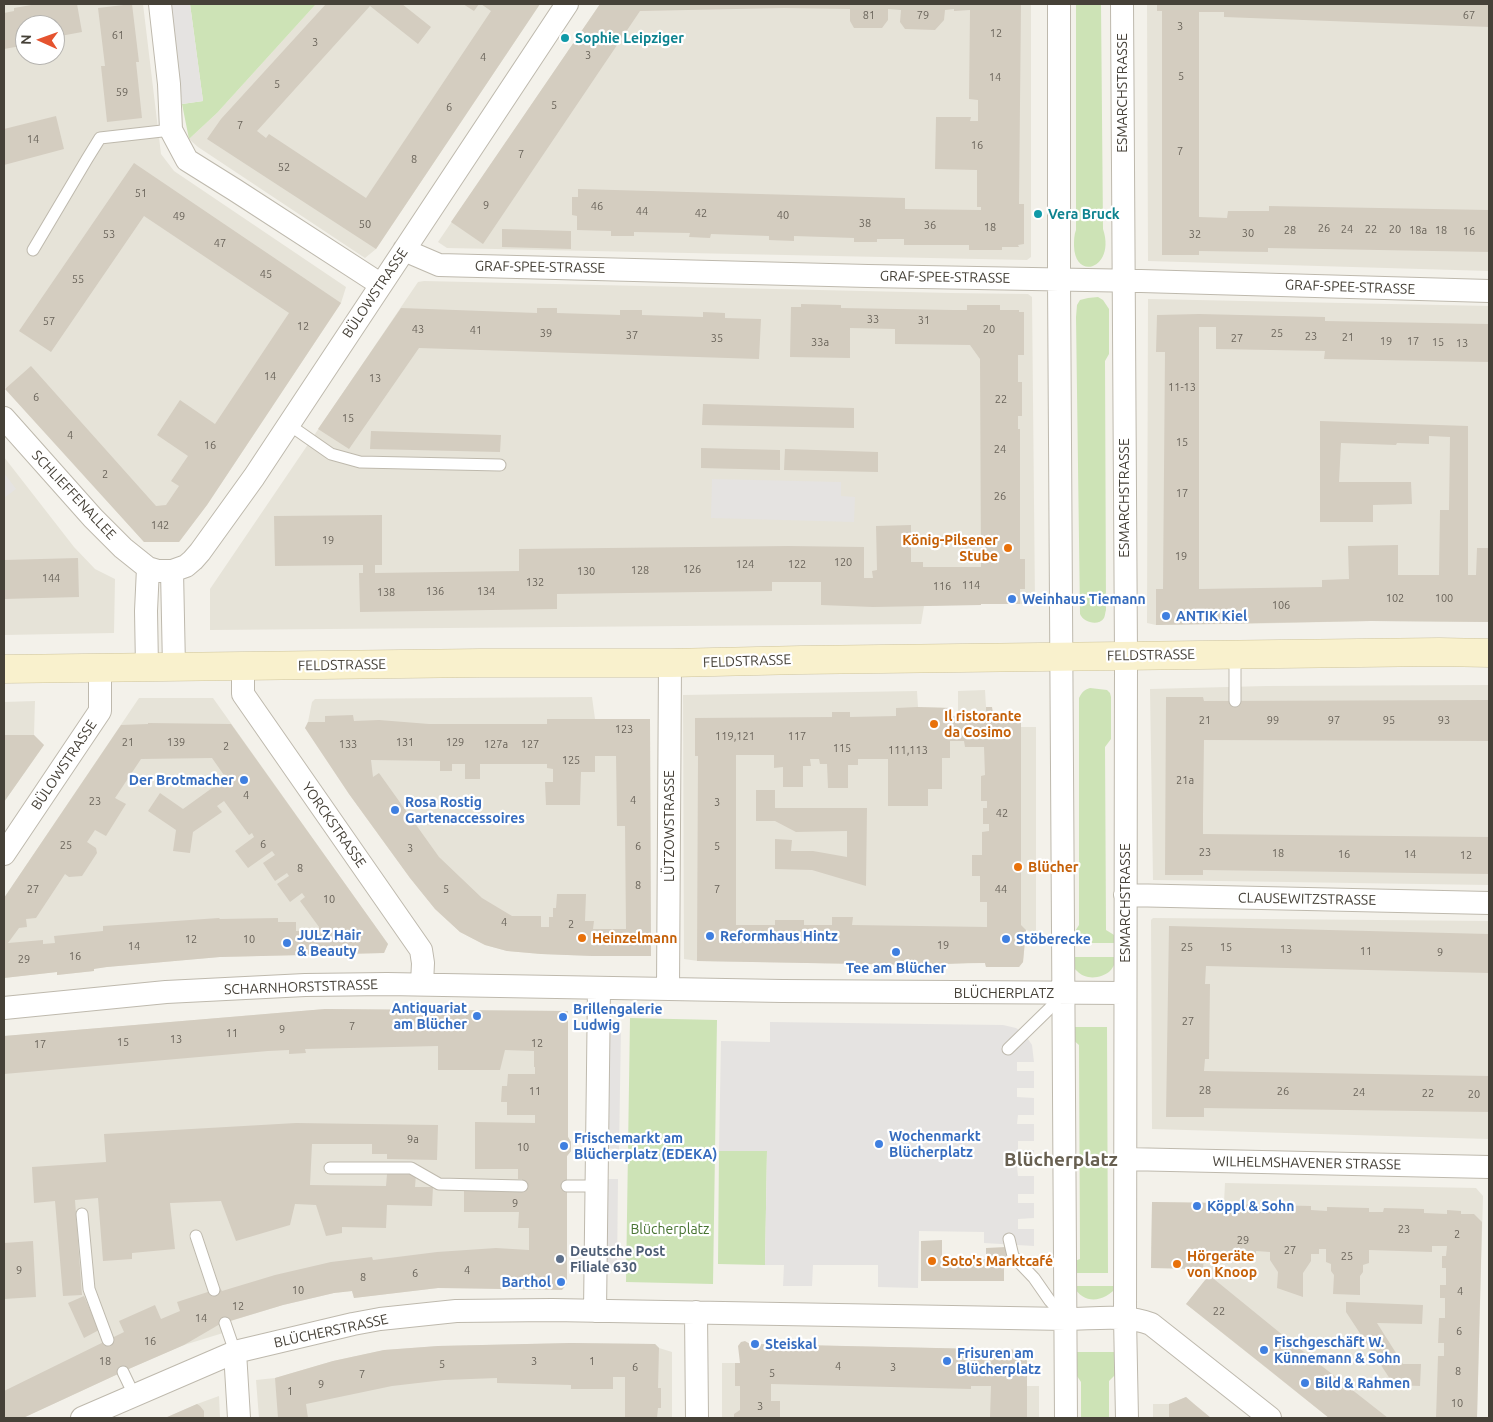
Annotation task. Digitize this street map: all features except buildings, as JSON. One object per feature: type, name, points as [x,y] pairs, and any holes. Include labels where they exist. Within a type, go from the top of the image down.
[{"type":"street","points":[[160,4],[169,84],[171,130],[187,160],[380,284]]},
{"type":"street","name":"BÜLOWSTRASSE","points":[[172,571],[186,566],[200,552],[254,477],[567,4]]},
{"type":"street","points":[[1059,4],[1066,1418]]},
{"type":"street","name":"ESMARCHSTRASSE","points":[[1122,4],[1126,656],[1125,1318],[1127,1418]]},
{"type":"street","name":"GRAF-SPEE-STRASSE","points":[[404,250],[439,265],[1123,280],[1489,291]]},
{"type":"street","name":"SCHLIEFFENALLEE","points":[[4,418],[93,518],[123,548],[148,568]]},
{"type":"street","points":[[148,568],[158,571],[172,571],[160,667],[146,611],[148,568]]},
{"type":"street","name":"FELDSTRASSE","points":[[4,669],[480,663],[670,663],[1235,654],[1489,653]]},
{"type":"street","name":"LÜTZOWSTRASSE","points":[[668,989],[670,663]]},
{"type":"street","name":"YORCKSTRASSE","points":[[243,666],[243,694],[421,950],[423,963],[422,984]]},
{"type":"street","name":"BÜLOWSTRASSE","points":[[4,854],[100,711],[100,668]]},
{"type":"street","name":"CLAUSEWITZSTRASSE","points":[[1125,895],[1489,903]]},
{"type":"street","name":"SCHARNHORSTSTRASSE","points":[[4,1008],[166,992],[305,986],[422,984],[599,988]]},
{"type":"street","points":[[599,988],[595,1311],[1066,1319],[1125,1318],[1140,1320],[1152,1324],[1270,1418]]},
{"type":"street","name":"BLÜCHERPLATZ","points":[[599,988],[912,993],[1063,993]]},
{"type":"street","points":[[1063,993],[1125,993]]},
{"type":"street","name":"WILHELMSHAVENER STRASSE","points":[[1125,1159],[1489,1167]]},
{"type":"street","name":"BLÜCHERSTRASSE","points":[[82,1418],[235,1352],[326,1330],[380,1319],[456,1311],[595,1311]]},
{"type":"street","points":[[696,1312],[697,1418]]},
{"type":"street","points":[[235,1352],[239,1418]]},
{"type":"lane","points":[[33,250],[100,138],[171,130]]},
{"type":"lane","points":[[288,424],[331,454],[360,462],[500,465]]},
{"type":"lane","points":[[1235,654],[1235,700]]},
{"type":"lane","points":[[1008,1049],[1063,993]]},
{"type":"lane","points":[[330,1168],[411,1168],[439,1184],[522,1186]]},
{"type":"lane","points":[[567,1186],[596,1186]]},
{"type":"lane","points":[[82,1214],[89,1289],[108,1340]]},
{"type":"lane","points":[[196,1236],[214,1290]]},
{"type":"lane","points":[[1009,1239],[1013,1256],[1034,1278],[1050,1301],[1066,1319]]},
{"type":"lane","points":[[226,1323],[235,1352]]},
{"type":"lane","points":[[123,1372],[134,1395]]},
{"type":"shaded area","points":[[4,4],[143,4],[161,154],[174,171],[346,287],[341,303],[207,505],[179,542],[144,542],[4,386]]},
{"type":"shaded area","points":[[169,4],[190,4],[203,101],[182,104]]},
{"type":"shaded area","points":[[316,4],[540,4],[376,249],[365,258],[198,147],[189,139],[217,113]]},
{"type":"shaded area","points":[[600,4],[1031,4],[1031,257],[1027,260],[447,248],[438,242]]},
{"type":"shaded area","points":[[1147,4],[1489,4],[1489,271],[1148,261]]},
{"type":"shaded area","points":[[418,282],[1028,294],[1032,297],[1035,604],[924,606],[921,624],[210,630],[210,589]]},
{"type":"shaded area","points":[[1148,299],[1489,306],[1489,622],[1371,621],[1156,625],[1147,623]]},
{"type":"shaded area","points":[[4,457],[74,547],[95,569],[115,579],[114,633],[4,635]]},
{"type":"shaded area","points":[[4,473],[16,489],[4,498]]},
{"type":"shaded area","points":[[712,479],[841,482],[841,496],[855,497],[854,522],[711,518]]},
{"type":"shaded area","points":[[1489,685],[1489,885],[1153,880],[1150,689],[1266,686]]},
{"type":"shaded area","points":[[985,690],[986,707],[992,707],[993,715],[1021,715],[1021,727],[1036,727],[1036,933],[1026,930],[1023,962],[1019,967],[986,967],[985,963],[917,965],[698,961],[684,959],[683,695],[917,691],[918,707],[951,708],[951,716],[958,715],[958,691]]},
{"type":"shaded area","points":[[592,697],[595,719],[650,719],[651,956],[593,956],[507,951],[485,945],[460,932],[435,909],[410,878],[349,794],[305,728],[312,702],[315,699]]},
{"type":"shaded area","points":[[139,698],[213,698],[388,944],[384,953],[220,957],[94,968],[94,971],[57,975],[57,972],[4,978],[4,898]]},
{"type":"shaded area","points":[[35,701],[34,735],[44,745],[4,802],[4,702]]},
{"type":"shaded area","points":[[1153,918],[1489,921],[1489,1139],[1152,1129],[1151,920]]},
{"type":"shaded area","points":[[325,1009],[568,1011],[568,1137],[571,1142],[571,1151],[567,1156],[567,1284],[438,1288],[354,1298],[352,1291],[334,1293],[283,1305],[221,1324],[223,1333],[184,1345],[23,1418],[4,1418],[4,1036]]},
{"type":"shaded area","name":"Blücherplatz","points":[[770,1022],[1003,1025],[1016,1028],[1024,1033],[1032,1045],[1034,1062],[1017,1062],[1017,1071],[1034,1071],[1034,1088],[1017,1088],[1017,1097],[1034,1098],[1034,1115],[1018,1115],[1017,1124],[1034,1124],[1034,1141],[1018,1141],[1018,1150],[1034,1150],[1034,1167],[1017,1167],[1018,1176],[1034,1176],[1034,1194],[1018,1194],[1018,1203],[1034,1203],[1034,1218],[1018,1219],[1018,1229],[1034,1229],[1034,1246],[984,1243],[984,1232],[919,1231],[918,1288],[878,1287],[878,1265],[813,1265],[812,1286],[783,1286],[784,1265],[765,1265],[767,1151],[719,1151],[721,1041],[770,1042]]},
{"type":"shaded area","points":[[606,1026],[621,1027],[619,1149],[604,1148]]},
{"type":"shaded area","points":[[604,1179],[618,1179],[617,1271],[603,1271]]},
{"type":"shaded area","points":[[1225,1183],[1476,1188],[1483,1196],[1477,1418],[1329,1418],[1186,1304],[1209,1276],[1203,1269],[1151,1268],[1152,1202],[1224,1203]]},
{"type":"shaded area","points":[[571,1343],[655,1344],[659,1348],[672,1352],[672,1418],[259,1418],[256,1380],[275,1378],[333,1361],[384,1350],[438,1346]]},
{"type":"shaded area","points":[[750,1344],[1027,1350],[1027,1386],[1039,1386],[1039,1418],[722,1418],[722,1363],[740,1363],[740,1353]]},
{"type":"shaded area","points":[[219,1396],[220,1418],[165,1418],[197,1404]]},
{"type":"shaded area","points":[[1186,1397],[1211,1418],[1153,1418],[1153,1404],[1169,1404]]},
{"type":"green space","points":[[190,4],[316,4],[217,113],[189,139],[182,104],[203,101]]},
{"type":"green space","points":[[1076,4],[1101,4],[1103,229],[1106,242],[1100,261],[1094,266],[1087,267],[1081,264],[1076,257],[1074,246],[1076,230]]},
{"type":"green space","points":[[1098,297],[1103,300],[1109,309],[1109,354],[1105,361],[1106,610],[1104,618],[1095,623],[1087,621],[1080,614],[1076,317],[1077,305],[1080,300]]},
{"type":"green space","points":[[1090,688],[1107,690],[1111,697],[1111,739],[1105,747],[1106,930],[1119,938],[1118,943],[1070,943],[1070,939],[1079,925],[1079,698],[1083,692]]},
{"type":"green space","points":[[1070,957],[1117,957],[1110,971],[1106,974],[1098,977],[1089,977],[1080,974],[1074,968]]},
{"type":"green space","name":"Blücherplatz","points":[[630,1018],[717,1020],[713,1284],[626,1282]]},
{"type":"green space","points":[[1071,1027],[1107,1027],[1108,1273],[1072,1273],[1072,1262],[1080,1259],[1079,1045],[1072,1039]]},
{"type":"green space","points":[[719,1151],[767,1151],[765,1265],[718,1264]]},
{"type":"green space","points":[[1073,1286],[1118,1286],[1107,1296],[1095,1300],[1083,1297]]},
{"type":"green space","points":[[1077,1352],[1116,1352],[1116,1374],[1109,1381],[1109,1418],[1081,1418],[1081,1382],[1077,1376]]},
{"type":"place","name":"Sophie Leipziger","points":[[565,38]]},
{"type":"place","name":"Vera Bruck","points":[[1038,214]]},
{"type":"place","name":"König-Pilsener Stube","points":[[1008,548]]},
{"type":"place","name":"Weinhaus Tiemann","points":[[1012,599]]},
{"type":"place","name":"ANTIK Kiel","points":[[1166,616]]},
{"type":"place","name":"Il ristorante da Cosimo","points":[[934,724]]},
{"type":"place","name":"Der Brotmacher","points":[[244,780]]},
{"type":"place","name":"Rosa Rostig Gartenaccessoires","points":[[395,810]]},
{"type":"place","name":"Blücher","points":[[1018,867]]},
{"type":"place","name":"Reformhaus Hintz","points":[[710,936]]},
{"type":"place","name":"Heinzelmann","points":[[582,938]]},
{"type":"place","name":"Stöberecke","points":[[1006,939]]},
{"type":"place","name":"JULZ Hair & Beauty","points":[[287,943]]},
{"type":"place","name":"Tee am Blücher","points":[[896,952]]},
{"type":"place","name":"Antiquariat am Blücher","points":[[477,1016]]},
{"type":"place","name":"Brillengalerie Ludwig","points":[[563,1017]]},
{"type":"place","name":"Wochenmarkt Blücherplatz","points":[[879,1144]]},
{"type":"place","name":"Frischemarkt am Blücherplatz (EDEKA)","points":[[564,1146]]},
{"type":"place","name":"Köppl & Sohn","points":[[1197,1206]]},
{"type":"place","name":"Deutsche Post Filiale 630","points":[[560,1259]]},
{"type":"place","name":"Soto's Marktcafé","points":[[932,1261]]},
{"type":"place","name":"Hörgeräte von Knoop","points":[[1177,1264]]},
{"type":"place","name":"Barthol","points":[[561,1282]]},
{"type":"place","name":"Steiskal","points":[[755,1344]]},
{"type":"place","name":"Fischgeschäft W. Künnemann & Sohn","points":[[1264,1350]]},
{"type":"place","name":"Frisuren am Blücherplatz","points":[[947,1361]]},
{"type":"place","name":"Bild & Rahmen","points":[[1305,1383]]},
{"type":"district","name":"Blücherplatz","points":[[1061,1160]]}]
